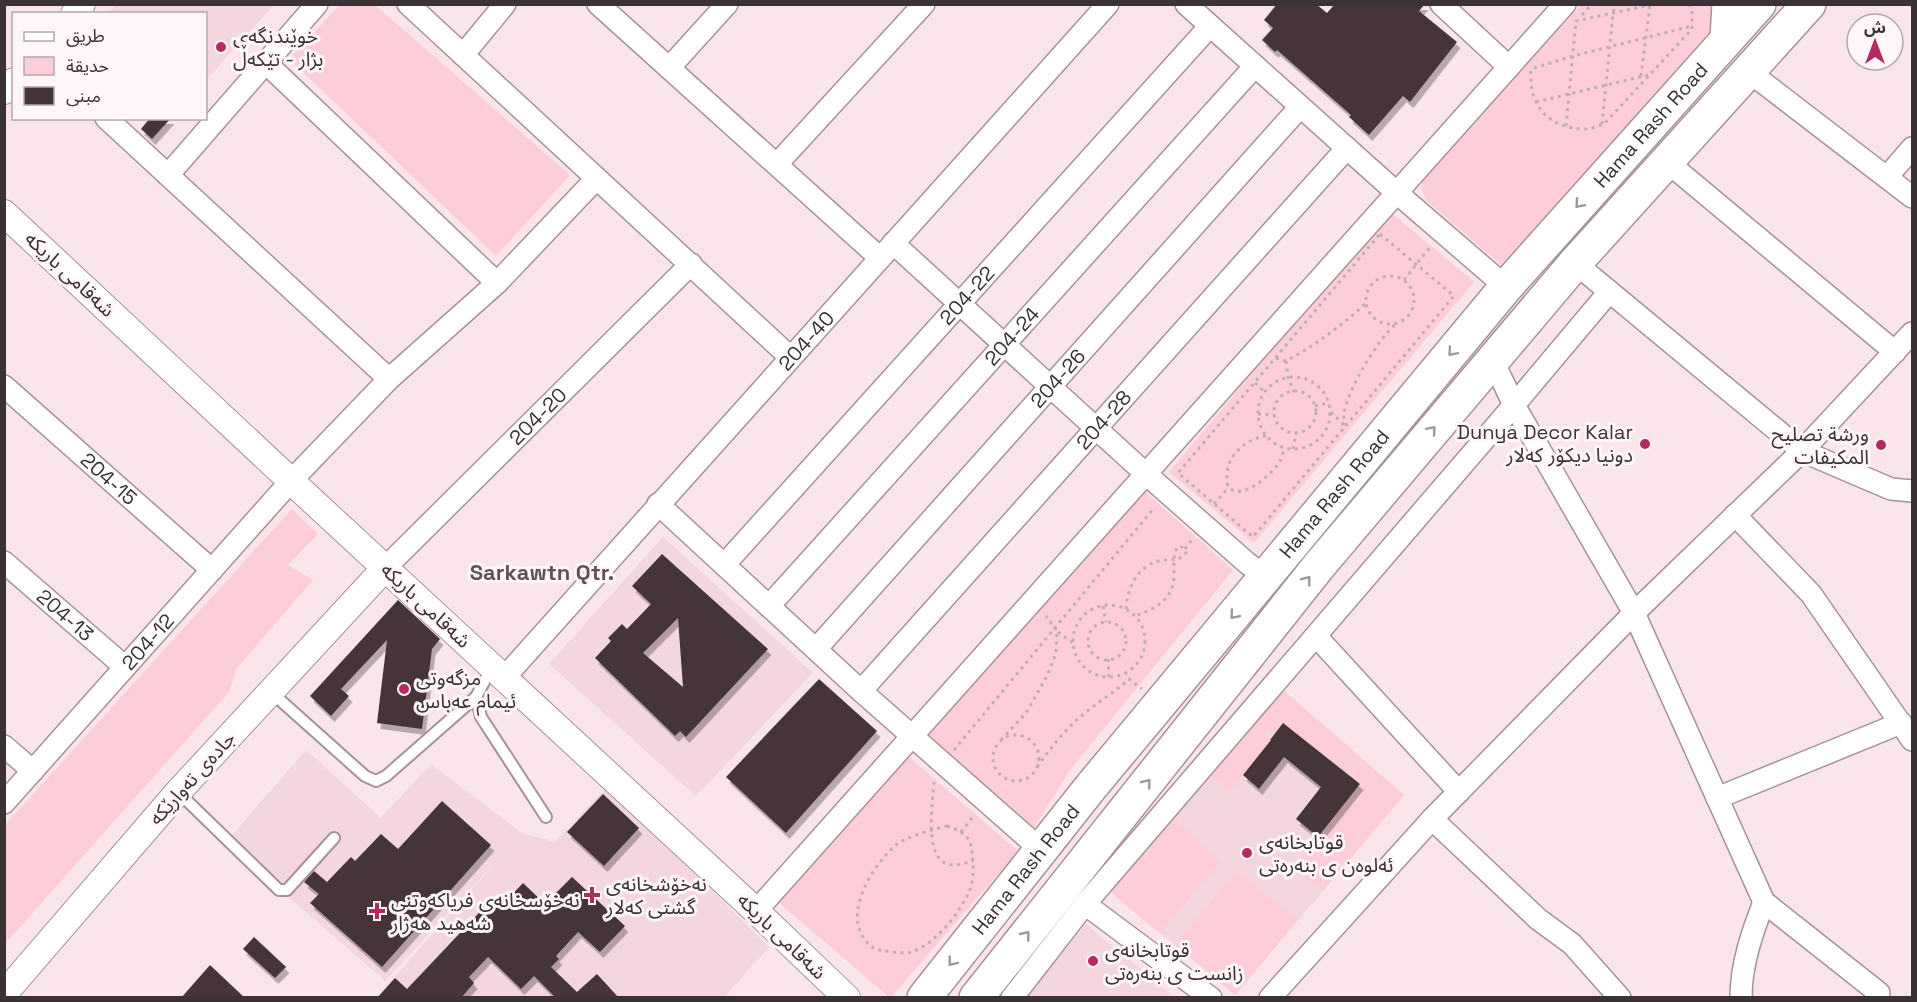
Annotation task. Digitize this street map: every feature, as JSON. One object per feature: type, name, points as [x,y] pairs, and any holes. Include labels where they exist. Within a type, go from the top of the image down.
[{"type":"main road","points":[[1727,39],[1730,4]]},
{"type":"main road","name":"Hama Rash Road","points":[[924,998],[1090,788],[1506,287],[1759,4]]},
{"type":"main road","name":"Hama Rash Road","points":[[976,998],[1317,567],[1575,263],[1809,4]]},
{"type":"main road","points":[[1090,788],[1120,817]]},
{"type":"street","points":[[168,175],[317,4]]},
{"type":"street","points":[[408,4],[790,357]]},
{"type":"street","points":[[463,55],[505,4]]},
{"type":"street","points":[[598,4],[777,164],[960,304],[1167,493],[1266,577]]},
{"type":"street","points":[[669,68],[728,4]]},
{"type":"street","points":[[777,164],[924,4]]},
{"type":"street","name":"204-40","points":[[498,672],[658,504],[1108,4]]},
{"type":"street","points":[[1186,4],[1506,287]]},
{"type":"street","points":[[1441,4],[1509,67]]},
{"type":"street","points":[[756,911],[1509,67],[1570,13]]},
{"type":"street","name":"204-22","points":[[724,565],[1210,26]]},
{"type":"street","points":[[266,63],[497,283]]},
{"type":"street","name":"204-24","points":[[769,606],[1255,66]]},
{"type":"street","points":[[1748,70],[1912,197]]},
{"type":"street","name":"204-26","points":[[816,649],[1300,106]]},
{"type":"street","points":[[108,120],[389,379]]},
{"type":"street","name":"204-28","points":[[861,691],[1347,148]]},
{"type":"street","points":[[1887,177],[1912,148]]},
{"type":"street","points":[[1666,161],[1895,352]]},
{"type":"street","name":"204-12","points":[[4,803],[291,481],[389,379],[497,283],[596,179]]},
{"type":"street","name":"شەقامی باریکە","points":[[4,213],[847,998]]},
{"type":"street","points":[[1575,263],[1802,451],[1891,489],[1912,491]]},
{"type":"street","name":"204-20","points":[[386,567],[691,264]]},
{"type":"street","points":[[1012,998],[1085,904],[1609,292]]},
{"type":"street","points":[[1270,998],[1432,819],[1634,613],[1802,451],[1912,333]]},
{"type":"street","points":[[1492,359],[1514,405],[1634,613],[1764,902],[1879,993]]},
{"type":"street","name":"204-15","points":[[4,386],[212,570]]},
{"type":"street","points":[[658,504],[861,691],[1030,840],[1042,848]]},
{"type":"street","points":[[1717,798],[1907,731],[1811,594],[1736,515]]},
{"type":"street","name":"204-13","points":[[4,562],[125,668]]},
{"type":"street","name":"جادەی تەوارێکە","points":[[16,992],[178,792],[386,567]]},
{"type":"street","points":[[1316,636],[1459,792]]},
{"type":"street","points":[[4,746],[33,771]]},
{"type":"street","points":[[1432,819],[1538,919],[1572,944],[1620,998]]},
{"type":"street","points":[[1741,998],[1744,963],[1751,934],[1764,902]]},
{"type":"street","points":[[1085,904],[1208,997]]},
{"type":"lane","points":[[271,692],[365,776],[376,781],[386,776],[476,697],[498,672]]},
{"type":"lane","points":[[476,697],[481,717],[546,817]]},
{"type":"lane","points":[[178,792],[279,890],[286,890],[334,838]]},
{"type":"path","points":[[1570,13],[1592,4]]},
{"type":"path","points":[[1602,124],[1614,4]]},
{"type":"path","points":[[1536,102],[1643,78],[1692,28],[1692,10],[1689,4]]},
{"type":"path","points":[[1539,61],[1532,69],[1530,85],[1536,102],[1549,120],[1566,126],[1587,129],[1602,124],[1640,84],[1643,78],[1650,5],[1613,13],[1570,13]]},
{"type":"path","points":[[1569,29],[1570,13]]},
{"type":"path","points":[[1566,126],[1573,56],[1570,13]]},
{"type":"path","points":[[1532,69],[1573,56],[1692,26]]},
{"type":"path","points":[[1643,78],[1650,84]]},
{"type":"path","points":[[1404,280],[1442,231]]},
{"type":"path","points":[[1380,234],[1454,296],[1253,537],[1178,472],[1276,358],[1380,234]]},
{"type":"path","points":[[1346,426],[1344,414],[1351,394],[1370,357],[1388,330],[1410,314],[1413,306],[1413,292],[1404,280],[1396,276],[1380,278],[1368,289],[1365,297],[1366,303],[1370,313],[1382,323],[1397,323]]},
{"type":"path","points":[[1276,358],[1286,361],[1308,349],[1339,327],[1366,303]]},
{"type":"path","points":[[1286,361],[1288,377],[1294,392]]},
{"type":"path","points":[[1288,377],[1300,377],[1312,381],[1322,389],[1329,403],[1329,424],[1323,435],[1315,443],[1305,448],[1284,448],[1271,441],[1258,422],[1260,399],[1265,392],[1276,381],[1288,377]]},
{"type":"path","points":[[1254,383],[1265,392]]},
{"type":"path","points":[[1287,393],[1307,395],[1315,406],[1311,426],[1296,433],[1280,427],[1274,415],[1277,402],[1287,393]]},
{"type":"path","points":[[1315,406],[1329,403]]},
{"type":"path","points":[[1330,412],[1346,426]]},
{"type":"path","points":[[1258,414],[1274,415]]},
{"type":"path","points":[[1293,449],[1296,433]]},
{"type":"path","points":[[1267,436],[1246,443],[1232,456],[1227,471],[1227,484],[1232,490],[1238,492],[1267,478],[1281,461],[1284,448]]},
{"type":"path","points":[[1214,503],[1229,487]]},
{"type":"path","points":[[973,861],[946,864],[937,856],[932,843],[931,830],[939,759],[1055,630],[1167,493]]},
{"type":"path","points":[[1126,609],[1127,596],[1132,582],[1145,567],[1160,560],[1174,561],[1180,559],[1186,553],[1182,547],[1177,547],[1174,561],[1172,588],[1164,602],[1151,611],[1136,616]]},
{"type":"path","points":[[1031,603],[1046,616],[1055,630],[1074,643]]},
{"type":"path","points":[[1103,606],[1106,622]]},
{"type":"path","points":[[1103,606],[1118,606],[1126,609],[1136,616],[1144,630],[1146,642],[1137,665],[1116,677],[1093,674],[1084,667],[1077,657],[1074,643],[1077,624],[1084,615],[1094,608],[1103,606]]},
{"type":"path","points":[[1106,622],[1113,623],[1122,630],[1126,641],[1122,653],[1108,659],[1098,657],[1093,653],[1089,642],[1092,630],[1106,622]]},
{"type":"path","points":[[1055,630],[1056,653],[1047,676],[1026,713],[996,746],[993,760],[995,767],[1004,778],[1018,781],[1033,774],[1064,732],[1129,678]]},
{"type":"path","points":[[1108,659],[1109,677]]},
{"type":"path","points":[[1126,673],[1143,689]]},
{"type":"path","points":[[1001,740],[1014,735],[1030,739],[1039,752],[1037,767]]},
{"type":"path","points":[[946,825],[961,832],[970,842],[973,861],[969,892],[952,919],[934,938],[911,953],[883,951],[870,947],[858,928],[858,909],[866,883],[880,860],[898,843],[946,825]]},
{"type":"shaded area","name":"خوێندنگەی بژار - تێکەڵ","points":[[116,4],[274,5],[207,79],[207,12],[109,12]]},
{"type":"shaded area","points":[[663,537],[813,673],[696,796],[549,664]]},
{"type":"shaded area","name":"قوتابخانەی ئەلوەن ی بنەرەتی","points":[[1282,689],[1404,795],[1235,995],[1108,890]]},
{"type":"shaded area","points":[[306,750],[381,818],[431,764],[522,833],[555,842],[607,787],[769,947],[724,997],[377,997],[501,856],[385,981],[226,842]]},
{"type":"shaded area","name":"قوتابخانەی زانست ی بنەرەتی","points":[[1086,924],[1174,997],[1025,998]]},
{"type":"green space","points":[[341,4],[375,5],[570,175],[496,256],[289,59]]},
{"type":"green space","points":[[1581,5],[1715,5],[1714,21],[1709,33],[1506,269],[1426,200],[1421,187],[1423,179]]},
{"type":"green space","points":[[1389,211],[1474,282],[1254,543],[1169,472]]},
{"type":"green space","points":[[1143,490],[1233,570],[1070,770],[1033,829],[924,732]]},
{"type":"green space","points":[[292,509],[318,534],[288,565],[313,580],[237,668],[229,692],[5,944],[5,825]]},
{"type":"green space","points":[[1282,689],[1404,795],[1323,891],[1294,865],[1360,784],[1283,723],[1275,733],[1269,728],[1264,734],[1271,740],[1230,791],[1209,773]]},
{"type":"green space","points":[[904,753],[1018,851],[889,997],[776,900]]},
{"type":"green space","points":[[1171,817],[1221,861],[1159,933],[1108,890]]},
{"type":"green space","points":[[1236,872],[1298,920],[1235,995],[1175,945]]},
{"type":"building","points":[[1277,4],[1316,4],[1327,13],[1335,4],[1425,4],[1419,11],[1457,42],[1410,102],[1403,96],[1369,135],[1349,117],[1351,115],[1277,50],[1275,52],[1262,40],[1273,28],[1264,20]]},
{"type":"building","points":[[148,120],[169,120],[152,139],[141,129]]},
{"type":"building","points":[[662,554],[768,649],[686,737],[680,731],[675,736],[595,658],[611,641],[608,638],[622,624],[627,629],[651,604],[632,586]],"holes":[[[678,618],[683,687],[643,653]]]},
{"type":"building","points":[[398,600],[440,639],[432,649],[422,729],[377,723],[387,640],[341,689],[349,696],[331,716],[310,696]]},
{"type":"building","points":[[819,679],[877,731],[786,833],[726,777]]},
{"type":"building","points":[[1283,723],[1360,784],[1318,837],[1296,819],[1321,787],[1284,757],[1259,789],[1243,775]]},
{"type":"building","points":[[603,794],[639,828],[604,866],[567,832]]},
{"type":"building","points":[[442,801],[491,845],[382,967],[310,903],[319,894],[304,882],[314,871],[327,882],[351,857],[355,861],[381,834],[398,849]]},
{"type":"building","points":[[572,877],[625,926],[600,952],[578,932],[556,956],[559,959],[551,967],[577,992],[597,974],[619,998],[556,998],[534,976],[521,989],[488,957],[469,977],[474,983],[461,998],[377,998],[395,978],[407,989],[494,897],[502,905],[523,883],[545,904]]},
{"type":"building","points":[[254,937],[286,967],[275,978],[243,949]]},
{"type":"building","points":[[210,965],[245,998],[181,998]]},
{"type":"place","name":"خوێندنگەی بژار - تێکەڵ","points":[[221,47]]},
{"type":"place","name":"Dunya Decor Kalar دونیا دیکۆر کەلار","points":[[1645,444]]},
{"type":"place","name":"ورشة تصليح المكيفات","points":[[1881,445]]},
{"type":"place","name":"مزگەوتی ئیمام عەباس","points":[[404,689]]},
{"type":"place","name":"قوتابخانەی ئەلوەن ی بنەرەتی","points":[[1247,853]]},
{"type":"place","name":"نەخۆشخانەی گشتی کەلار","points":[[592,895]]},
{"type":"place","name":"نەخۆسخانەی فریاکەوتنی شەهید هەژار","points":[[377,911]]},
{"type":"place","name":"قوتابخانەی زانست ی بنەرەتی","points":[[1093,961]]},
{"type":"district","name":"Sarkawtn Qtr.","points":[[542,572]]}]
